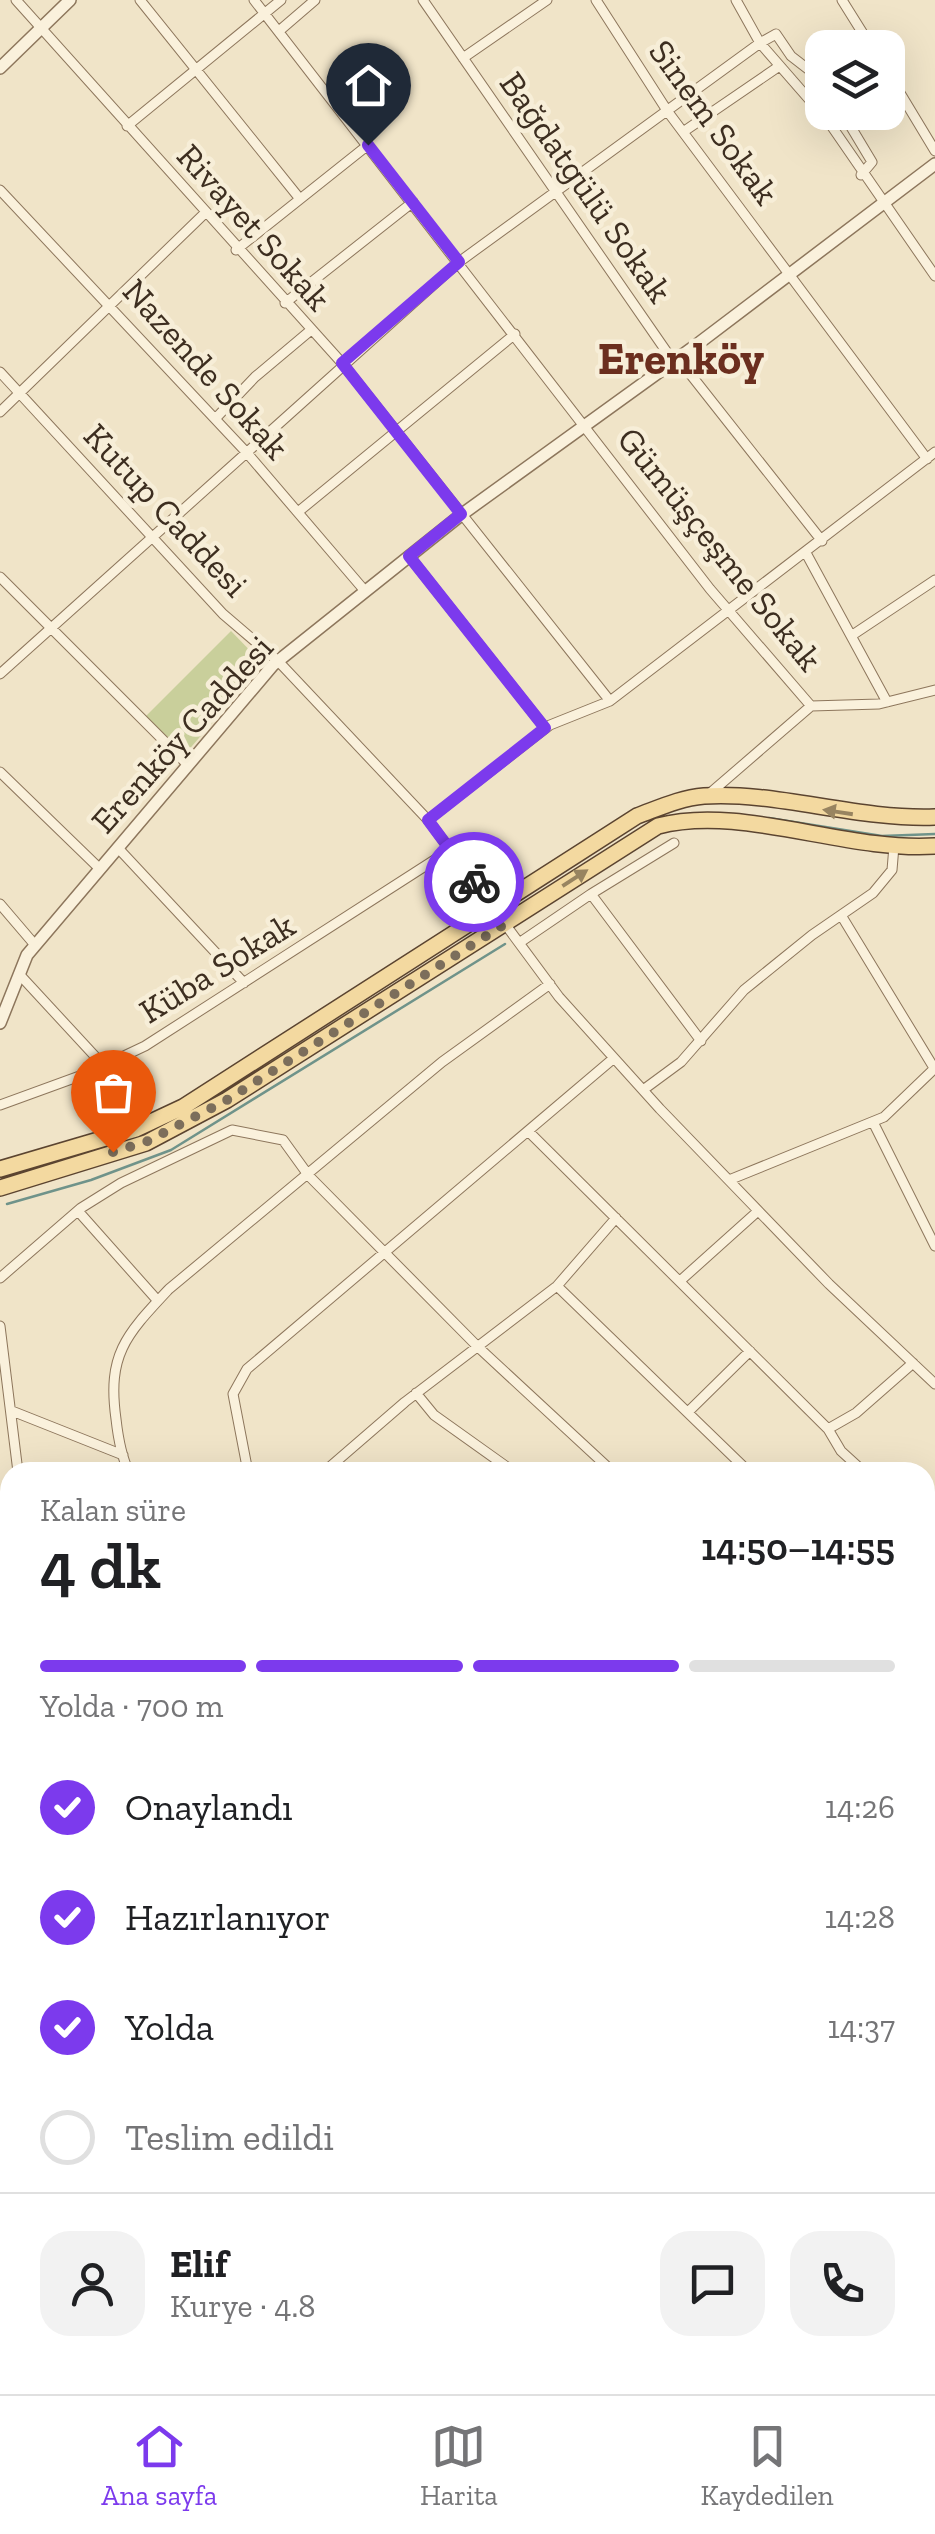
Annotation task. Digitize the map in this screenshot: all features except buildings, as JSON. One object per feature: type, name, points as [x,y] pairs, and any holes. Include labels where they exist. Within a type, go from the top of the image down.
[{"type":"main road","points":[[0,1169],[136,1129],[183,1107],[637,816],[682,799],[708,796],[861,816],[935,817]]},
{"type":"main road","points":[[0,1188],[146,1142],[227,1100],[638,836],[678,821],[706,819],[894,846],[935,846]]},
{"type":"street","name":"Rivayet Sokak","points":[[16,0],[236,250],[342,363],[610,701]]},
{"type":"street","points":[[0,68],[70,0]]},
{"type":"street","points":[[140,0],[300,200]]},
{"type":"street","name":"Gümüşçeşme Sokak","points":[[254,0],[710,589],[812,706]]},
{"type":"street","points":[[127,126],[281,0]]},
{"type":"street","points":[[278,31],[315,0]]},
{"type":"street","name":"Bağdatgülü Sokak","points":[[423,0],[673,361],[691,375],[822,541]]},
{"type":"street","points":[[463,58],[547,0]]},
{"type":"street","name":"Sinem Sokak","points":[[596,0],[668,112],[931,456]]},
{"type":"street","points":[[736,0],[760,43],[828,121],[881,204],[935,276]]},
{"type":"street","points":[[842,0],[861,30]]},
{"type":"street","points":[[0,674],[459,262],[760,43],[776,34],[805,66]]},
{"type":"street","points":[[683,132],[778,67]]},
{"type":"street","points":[[905,102],[935,151]]},
{"type":"street","points":[[853,130],[872,162],[861,175]]},
{"type":"street","points":[[236,250],[368,145]]},
{"type":"street","name":"Erenköy Caddesi","points":[[0,1024],[35,945],[278,661],[461,514],[935,164]]},
{"type":"street","name":"Nazende Sokak","points":[[0,190],[110,302],[365,591]]},
{"type":"street","points":[[285,303],[414,202]]},
{"type":"street","points":[[0,412],[204,214]]},
{"type":"street","points":[[216,419],[256,376],[311,330]]},
{"type":"street","points":[[298,512],[515,334]]},
{"type":"street","name":"Kutup Caddesi","points":[[0,372],[223,614],[278,661],[428,820],[550,984],[643,1090],[758,1211],[935,1384]]},
{"type":"street","points":[[428,820],[545,728],[610,701],[931,456]]},
{"type":"street","points":[[806,554],[887,702]]},
{"type":"street","points":[[409,556],[545,728]]},
{"type":"street","points":[[0,577],[49,631],[186,764]]},
{"type":"street","points":[[851,636],[935,580]]},
{"type":"street","points":[[0,596],[9,587]]},
{"type":"street","points":[[708,796],[812,706],[887,702],[935,690]]},
{"type":"street","points":[[0,772],[100,869]]},
{"type":"street","points":[[520,944],[653,852],[674,843]]},
{"type":"street","points":[[643,1090],[701,1041],[744,990],[874,893],[892,870],[894,846]]},
{"type":"street","points":[[118,848],[244,983]]},
{"type":"street","name":"Küba Sokak","points":[[0,1105],[104,1066],[145,1046],[450,850]]},
{"type":"street","points":[[592,894],[701,1041]]},
{"type":"street","points":[[0,904],[35,945]]},
{"type":"street","points":[[729,1180],[873,1122],[900,1104],[935,1068],[841,915]]},
{"type":"street","points":[[19,974],[104,1066]]},
{"type":"street","points":[[125,1462],[112,1386],[117,1353],[158,1301],[442,1062],[550,984]]},
{"type":"street","points":[[246,1462],[232,1394],[246,1369],[614,1058]]},
{"type":"street","points":[[873,1122],[935,1246]]},
{"type":"street","points":[[0,1278],[78,1212],[121,1184],[232,1130],[283,1140],[309,1176],[388,1251],[478,1347],[602,1462]]},
{"type":"street","points":[[529,1132],[828,1429],[853,1462]]},
{"type":"street","points":[[680,1281],[758,1211]]},
{"type":"street","points":[[78,1212],[158,1301]]},
{"type":"street","points":[[336,1462],[416,1394],[557,1286],[616,1218]]},
{"type":"street","points":[[557,1286],[739,1462]]},
{"type":"street","points":[[0,1326],[17,1462]]},
{"type":"street","points":[[688,1412],[750,1351]]},
{"type":"street","points":[[828,1429],[856,1413],[912,1363]]},
{"type":"street","points":[[416,1394],[434,1415],[500,1462]]},
{"type":"street","points":[[12,1411],[123,1455]]},
{"type":"green space","points":[[231,631],[263,664],[186,753],[145,717]]},
{"type":"waterway","points":[[769,818],[882,836],[935,834]]},
{"type":"waterway","points":[[7,1204],[91,1180],[171,1150],[505,944]]},
{"type":"way so far","points":[[113,1152],[146,1142],[227,1100],[505,924],[474,882]]},
{"type":"district","name":"Erenköy","points":[[681,359]]},
{"type":"route","points":[[368,145],[459,262],[342,363],[461,514],[409,556],[545,728],[428,820],[474,882]]}]
